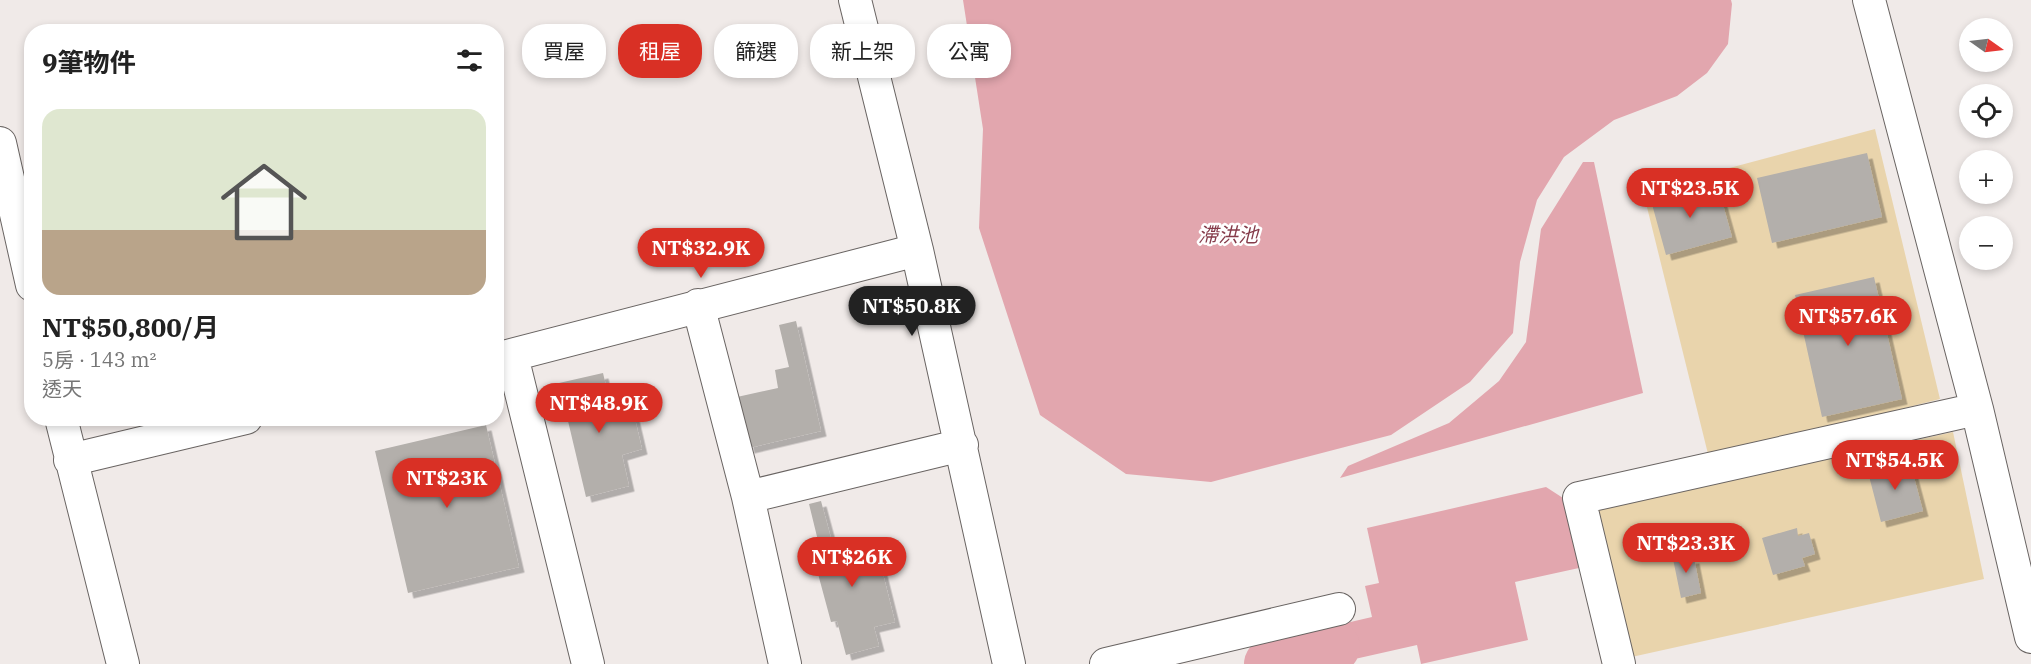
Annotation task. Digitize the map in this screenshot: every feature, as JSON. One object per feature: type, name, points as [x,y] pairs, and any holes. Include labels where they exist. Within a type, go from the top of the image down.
[{"type":"street","points":[[855,0],[917,250],[1009,664]]},
{"type":"street","points":[[1869,0],[1977,410],[2031,637]]},
{"type":"street","points":[[0,143],[24,250]]},
{"type":"street","points":[[588,664],[504,357],[917,250]]},
{"type":"street","points":[[698,305],[748,497],[785,664]]},
{"type":"street","points":[[1619,664],[1580,498],[1977,410]]},
{"type":"street","points":[[63,426],[123,664]]},
{"type":"street","points":[[70,460],[212,426]]},
{"type":"street","points":[[748,497],[962,445]]},
{"type":"street","points":[[1106,664],[1339,609]]},
{"type":"shaded area","points":[[1875,129],[1940,399],[1709,458],[1643,191]]},
{"type":"shaded area","points":[[1953,432],[1984,579],[1627,658],[1596,510]]},
{"type":"water","name":"滯洪池","points":[[963,0],[1731,0],[1732,4],[1728,44],[1707,73],[1677,96],[1614,120],[1564,157],[1537,200],[1520,262],[1513,333],[1470,382],[1391,435],[1211,482],[1126,474],[1040,415],[979,228],[983,129],[975,78],[1011,78],[1011,24],[967,24]]},
{"type":"water","points":[[1583,162],[1594,162],[1643,393],[1340,478],[1348,466],[1449,423],[1499,381],[1526,342],[1541,229]]},
{"type":"water","points":[[1546,487],[1563,498],[1579,568],[1515,582],[1528,640],[1421,664],[1417,645],[1337,663],[1329,627],[1372,617],[1365,586],[1379,583],[1367,528]]},
{"type":"building","points":[[1867,153],[1882,217],[1772,243],[1757,178]]},
{"type":"building","points":[[1702,183],[1706,198],[1720,194],[1732,237],[1666,255],[1650,197]]},
{"type":"building","points":[[1874,277],[1902,399],[1822,417],[1795,295]]},
{"type":"building","points":[[796,321],[821,431],[749,448],[737,397],[778,388],[775,370],[789,367],[779,325]]},
{"type":"building","points":[[603,373],[611,407],[631,402],[642,449],[622,455],[629,486],[586,497],[559,383]]},
{"type":"building","points":[[486,426],[519,567],[408,593],[375,451]]},
{"type":"building","points":[[1896,456],[1899,469],[1911,466],[1923,511],[1881,522],[1869,476],[1886,471],[1883,459]]},
{"type":"building","points":[[821,501],[835,553],[875,542],[895,622],[874,627],[879,646],[846,655],[837,621],[831,622],[814,559],[822,557],[809,504]]},
{"type":"building","points":[[1797,528],[1798,536],[1809,533],[1815,554],[1802,558],[1805,566],[1773,575],[1762,538]]},
{"type":"building","points":[[1682,546],[1684,559],[1694,558],[1701,593],[1681,598],[1671,549]]},
{"type":"waterway","points":[[1270,664],[1334,647]]}]
